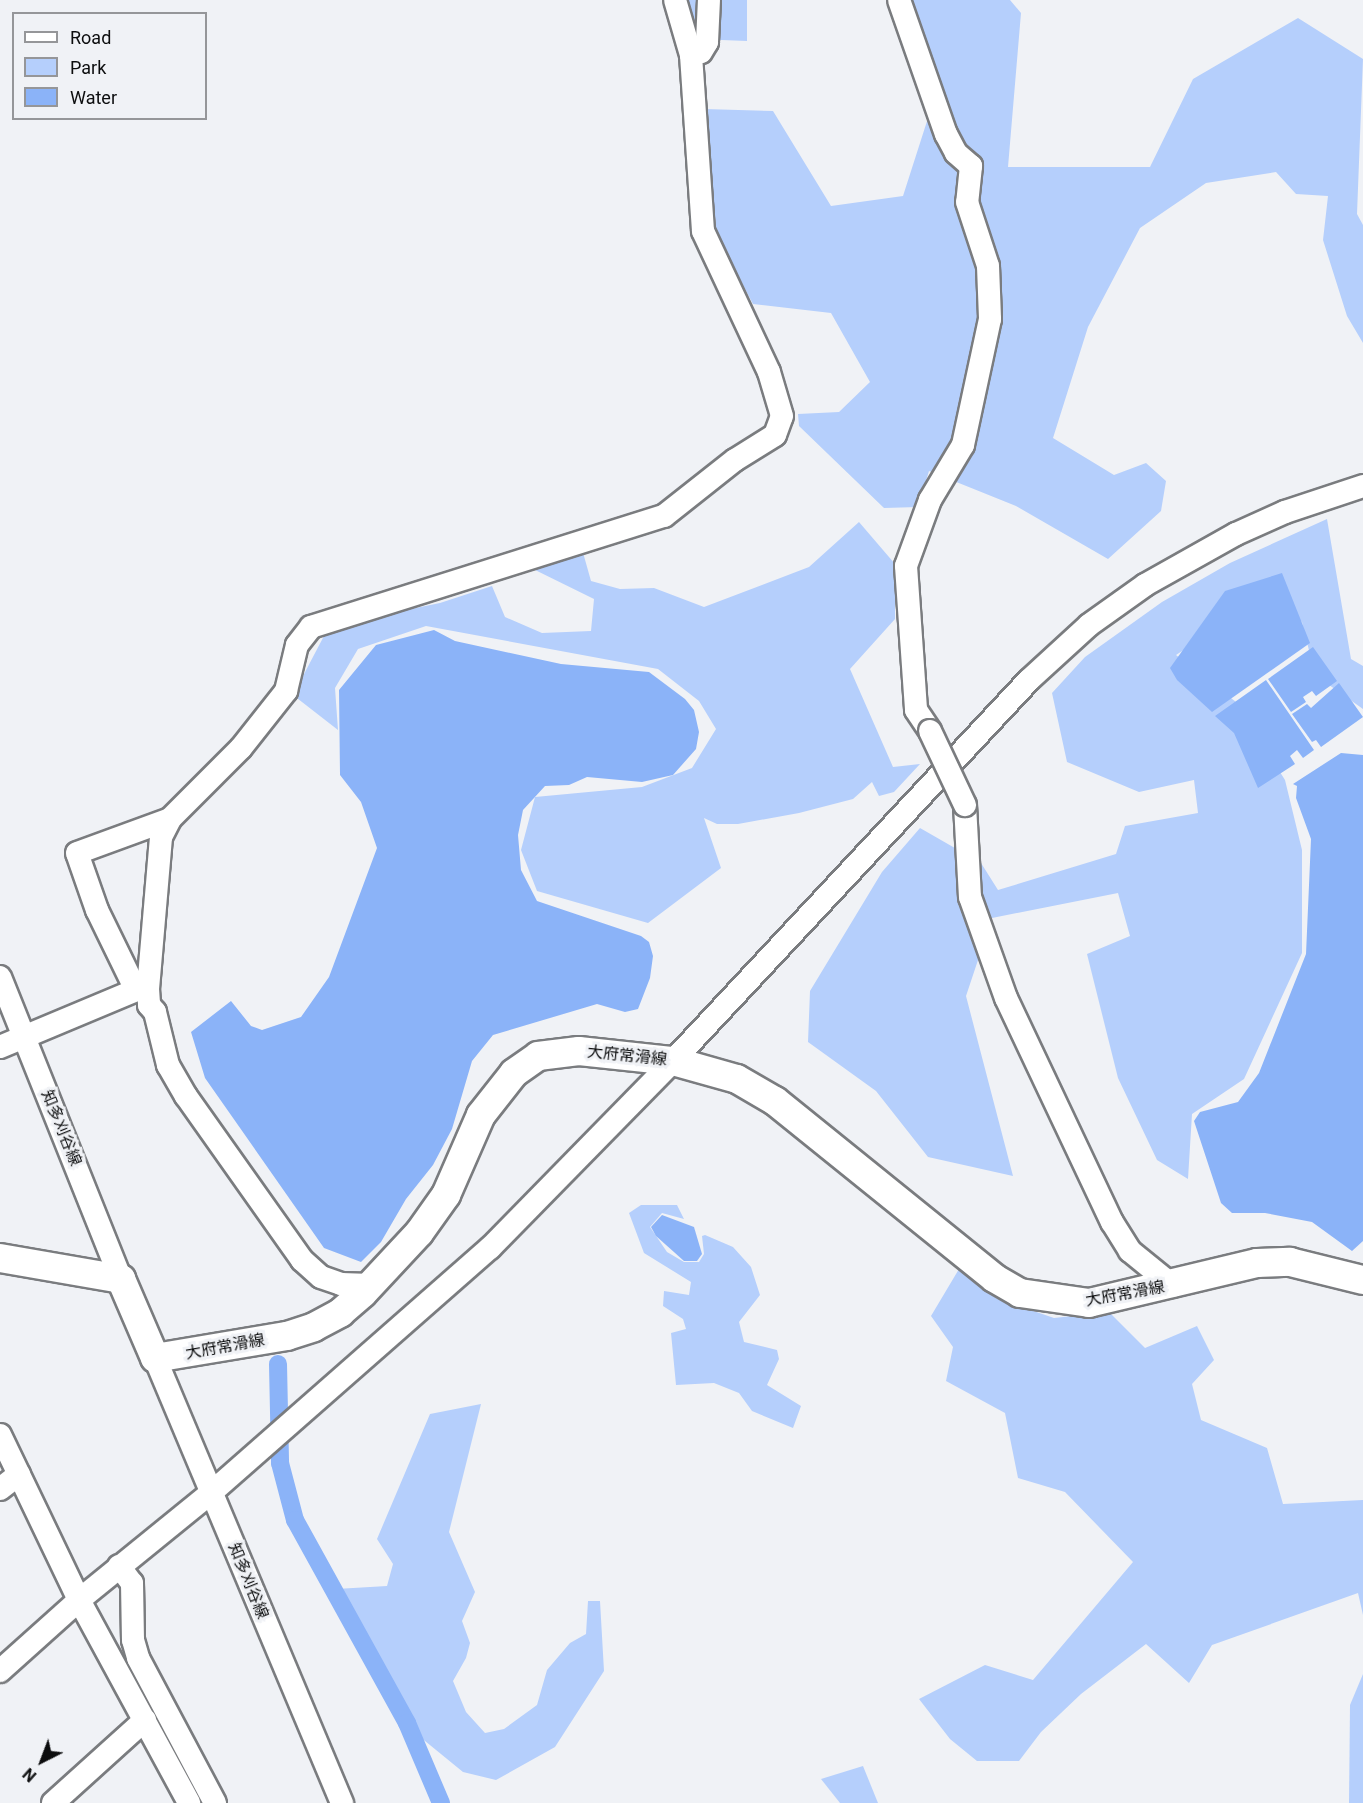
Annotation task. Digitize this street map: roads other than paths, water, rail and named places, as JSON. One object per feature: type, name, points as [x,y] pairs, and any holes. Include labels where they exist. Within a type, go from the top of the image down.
[{"type":"main road","name":"大府常滑線","points":[[155,1358],[287,1336],[314,1327],[340,1312],[371,1285],[419,1233],[446,1195],[481,1115],[514,1073],[538,1056],[579,1051],[673,1060],[737,1079],[775,1101],[986,1272],[1020,1293],[1063,1302],[1089,1303],[1173,1286],[1257,1263],[1290,1262],[1363,1280]]},
{"type":"main road","points":[[0,1258],[121,1279],[155,1358]]},
{"type":"street","points":[[142,989],[161,837],[170,819],[241,748],[286,691],[297,645],[311,627],[664,516],[735,460],[775,435],[782,416],[768,372],[704,231],[691,55],[675,0]]},
{"type":"street","points":[[691,55],[701,52],[707,42],[709,0]]},
{"type":"street","points":[[898,0],[945,134],[956,153],[971,166],[967,202],[988,266],[990,319],[985,359],[963,445],[930,500],[906,566],[916,710],[930,731],[964,805],[970,897],[1006,998],[1112,1222],[1130,1251],[1173,1286]]},
{"type":"street","points":[[0,1671],[119,1566],[212,1492],[490,1248],[673,1060],[1029,680],[1089,625],[1145,585],[1236,534],[1285,512],[1363,486]]},
{"type":"street","points":[[170,819],[77,853],[97,910],[155,1012],[168,1065],[186,1096],[302,1260],[321,1278],[341,1284],[371,1285]]},
{"type":"street","name":"知多刈谷線","points":[[0,977],[121,1279]]},
{"type":"street","points":[[0,1047],[142,989]]},
{"type":"street","name":"知多刈谷線","points":[[155,1358],[342,1803]]},
{"type":"street","points":[[0,1435],[79,1600],[189,1803]]},
{"type":"street","points":[[0,1490],[19,1474]]},
{"type":"street","points":[[119,1566],[132,1583],[133,1640],[138,1658],[215,1803]]},
{"type":"street","points":[[53,1803],[145,1720]]},
{"type":"water","points":[[1282,573],[1310,643],[1212,712],[1177,680],[1170,668],[1225,591]]},
{"type":"water","points":[[434,630],[455,641],[561,664],[649,672],[685,699],[694,710],[699,732],[696,749],[673,775],[642,782],[587,777],[569,785],[545,786],[523,810],[518,835],[521,870],[537,901],[641,936],[649,942],[653,956],[650,978],[638,1009],[625,1012],[597,1004],[493,1035],[472,1061],[452,1129],[433,1165],[406,1199],[381,1242],[361,1262],[324,1248],[205,1078],[191,1032],[231,1001],[251,1026],[262,1030],[301,1017],[329,977],[377,848],[361,802],[340,775],[339,690],[376,645]]},
{"type":"water","points":[[1313,647],[1337,681],[1316,696],[1312,691],[1303,697],[1306,702],[1291,712],[1268,679]]},
{"type":"water","points":[[1266,680],[1314,750],[1303,758],[1297,750],[1290,756],[1295,764],[1258,788],[1234,733],[1215,716]]},
{"type":"water","points":[[1339,683],[1363,717],[1321,747],[1316,740],[1312,742],[1292,714],[1307,704],[1311,708]]},
{"type":"water","points":[[1341,753],[1363,755],[1363,1241],[1352,1251],[1312,1222],[1265,1213],[1232,1213],[1221,1203],[1194,1121],[1200,1112],[1238,1102],[1259,1073],[1306,954],[1311,839],[1296,798],[1297,786],[1293,784]]},
{"type":"water","points":[[662,1215],[694,1227],[702,1254],[697,1261],[684,1261],[656,1236],[651,1227]]},
{"type":"waterway","points":[[278,1364],[280,1463],[295,1520],[407,1723],[441,1803]]}]
